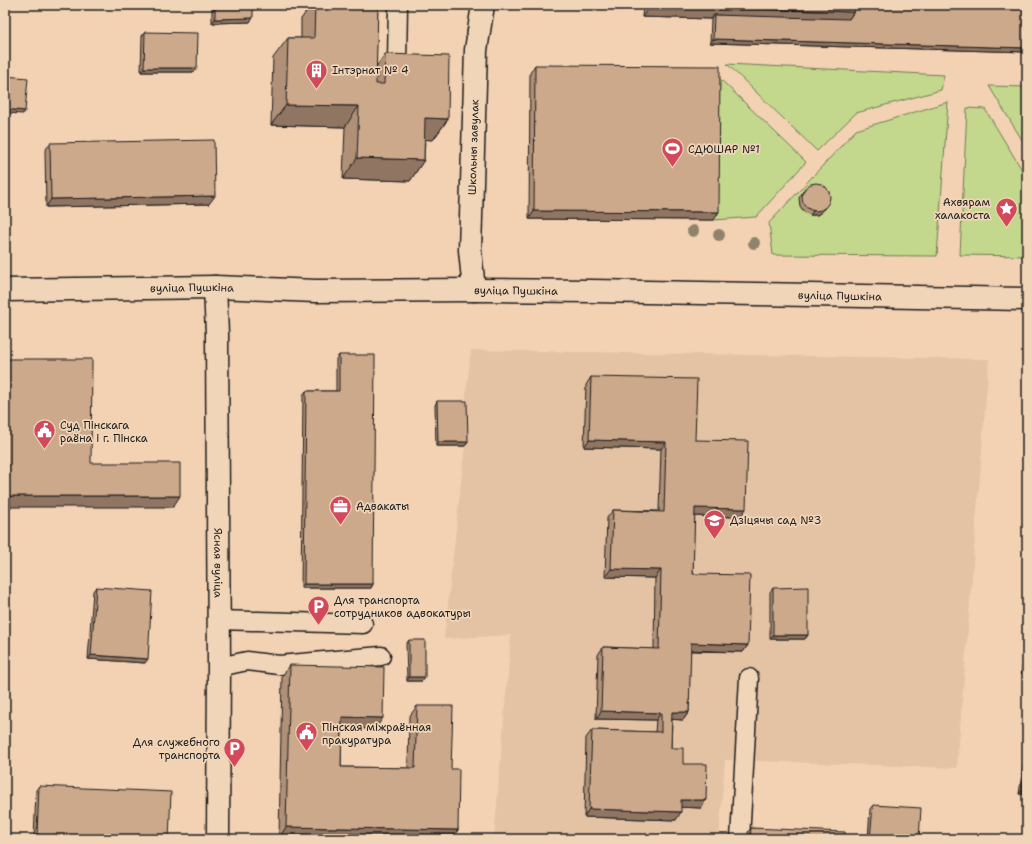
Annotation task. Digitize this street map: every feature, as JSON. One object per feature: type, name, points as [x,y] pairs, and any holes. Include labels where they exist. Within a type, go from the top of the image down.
[{"type":"street","name":"Школьны завулак","points":[[474,290],[470,235],[476,50],[483,5]]},
{"type":"street","name":"вуліца Пушкіна","points":[[5,290],[215,287],[316,291],[474,290],[1027,299]]},
{"type":"street","name":"Ясная вуліца","points":[[215,287],[217,334],[219,668],[218,839]]},
{"type":"lane","points":[[397,62],[398,5]]},
{"type":"lane","points":[[218,620],[363,624]]},
{"type":"lane","points":[[219,668],[247,661],[279,665],[382,656]]},
{"type":"lane","points":[[740,839],[749,678]]},
{"type":"shaded area","name":"Дзіцячы сад №3","points":[[471,350],[989,359],[957,768],[725,760],[719,839],[494,839],[511,635],[444,639],[465,446],[465,405]]},
{"type":"green space","points":[[727,64],[944,75],[941,90],[856,113],[817,151]]},
{"type":"green space","points":[[715,74],[806,162],[756,217],[714,220]]},
{"type":"green space","points":[[989,86],[1027,87],[1027,148]]},
{"type":"green space","points":[[948,102],[937,256],[773,255],[769,223],[856,130]]},
{"type":"green space","points":[[967,108],[985,109],[1027,178],[1027,256],[960,255]]},
{"type":"building","points":[[215,5],[253,5],[253,18],[215,19]]},
{"type":"building","name":"Інтэрнат № 4","points":[[315,5],[378,5],[376,84],[384,84],[385,54],[449,56],[448,119],[425,118],[424,160],[357,158],[359,106],[286,105],[288,38],[314,38]]},
{"type":"building","points":[[854,5],[854,12],[650,6]]},
{"type":"building","points":[[854,5],[1027,5],[1027,48],[713,39],[714,15],[849,19],[854,12]]},
{"type":"building","points":[[145,32],[198,33],[197,68],[144,68]]},
{"type":"building","points":[[535,65],[720,66],[719,212],[534,211]]},
{"type":"building","points":[[5,76],[28,78],[25,111],[5,109]]},
{"type":"building","points":[[214,140],[215,196],[51,199],[50,143]]},
{"type":"building","points":[[816,183],[826,187],[830,197],[826,207],[816,211],[806,207],[802,197],[806,187]]},
{"type":"building","points":[[339,355],[375,355],[373,584],[304,584],[306,391],[339,391]]},
{"type":"building","name":"Суд Пінскага раёна і г. Пінска","points":[[5,359],[92,359],[91,463],[180,463],[180,496],[5,496]]},
{"type":"building","points":[[591,377],[697,379],[695,440],[748,441],[746,509],[695,508],[693,574],[750,575],[748,645],[691,643],[689,712],[672,712],[671,748],[683,748],[683,764],[707,764],[706,800],[681,800],[681,812],[589,809],[592,730],[661,732],[661,713],[601,711],[603,647],[659,649],[661,570],[611,569],[613,510],[664,512],[666,442],[589,440]]},
{"type":"building","points":[[437,401],[467,401],[468,442],[438,442]]},
{"type":"building","points":[[96,587],[152,591],[148,659],[91,655]]},
{"type":"building","points":[[808,587],[808,635],[773,635],[773,588]]},
{"type":"building","points":[[409,640],[425,640],[425,677],[409,677]]},
{"type":"building","points":[[1027,649],[1027,670],[1024,669]]},
{"type":"building","name":"Пінская міжраённая пракуратура","points":[[290,665],[384,667],[383,718],[342,717],[341,767],[415,768],[417,706],[453,706],[451,769],[459,769],[458,830],[286,827]]},
{"type":"building","points":[[1026,755],[1027,790],[1022,790]]},
{"type":"building","points":[[39,786],[171,792],[169,839],[119,839],[37,835]]},
{"type":"building","points":[[873,805],[921,808],[919,839],[870,839]]},
{"type":"building","points":[[751,828],[845,832],[845,839],[750,839]]},
{"type":"place","name":"Інтэрнат № 4","points":[[317,90]]},
{"type":"place","name":"СДЮШАР №1","points":[[672,168]]},
{"type":"place","name":"Ахвярам халакоста","points":[[1006,228]]},
{"type":"place","name":"Суд Пінскага раёна і г. Пінска","points":[[44,450]]},
{"type":"place","name":"Адвакаты","points":[[341,526]]},
{"type":"place","name":"Дзіцячы сад №3","points":[[715,540]]},
{"type":"place","name":"Для транспорта сотрудников адвокатуры","points":[[319,626]]},
{"type":"place","name":"Пінская міжраённая пракуратура","points":[[307,752]]},
{"type":"place","name":"Для служебного транспорта","points":[[235,768]]}]
